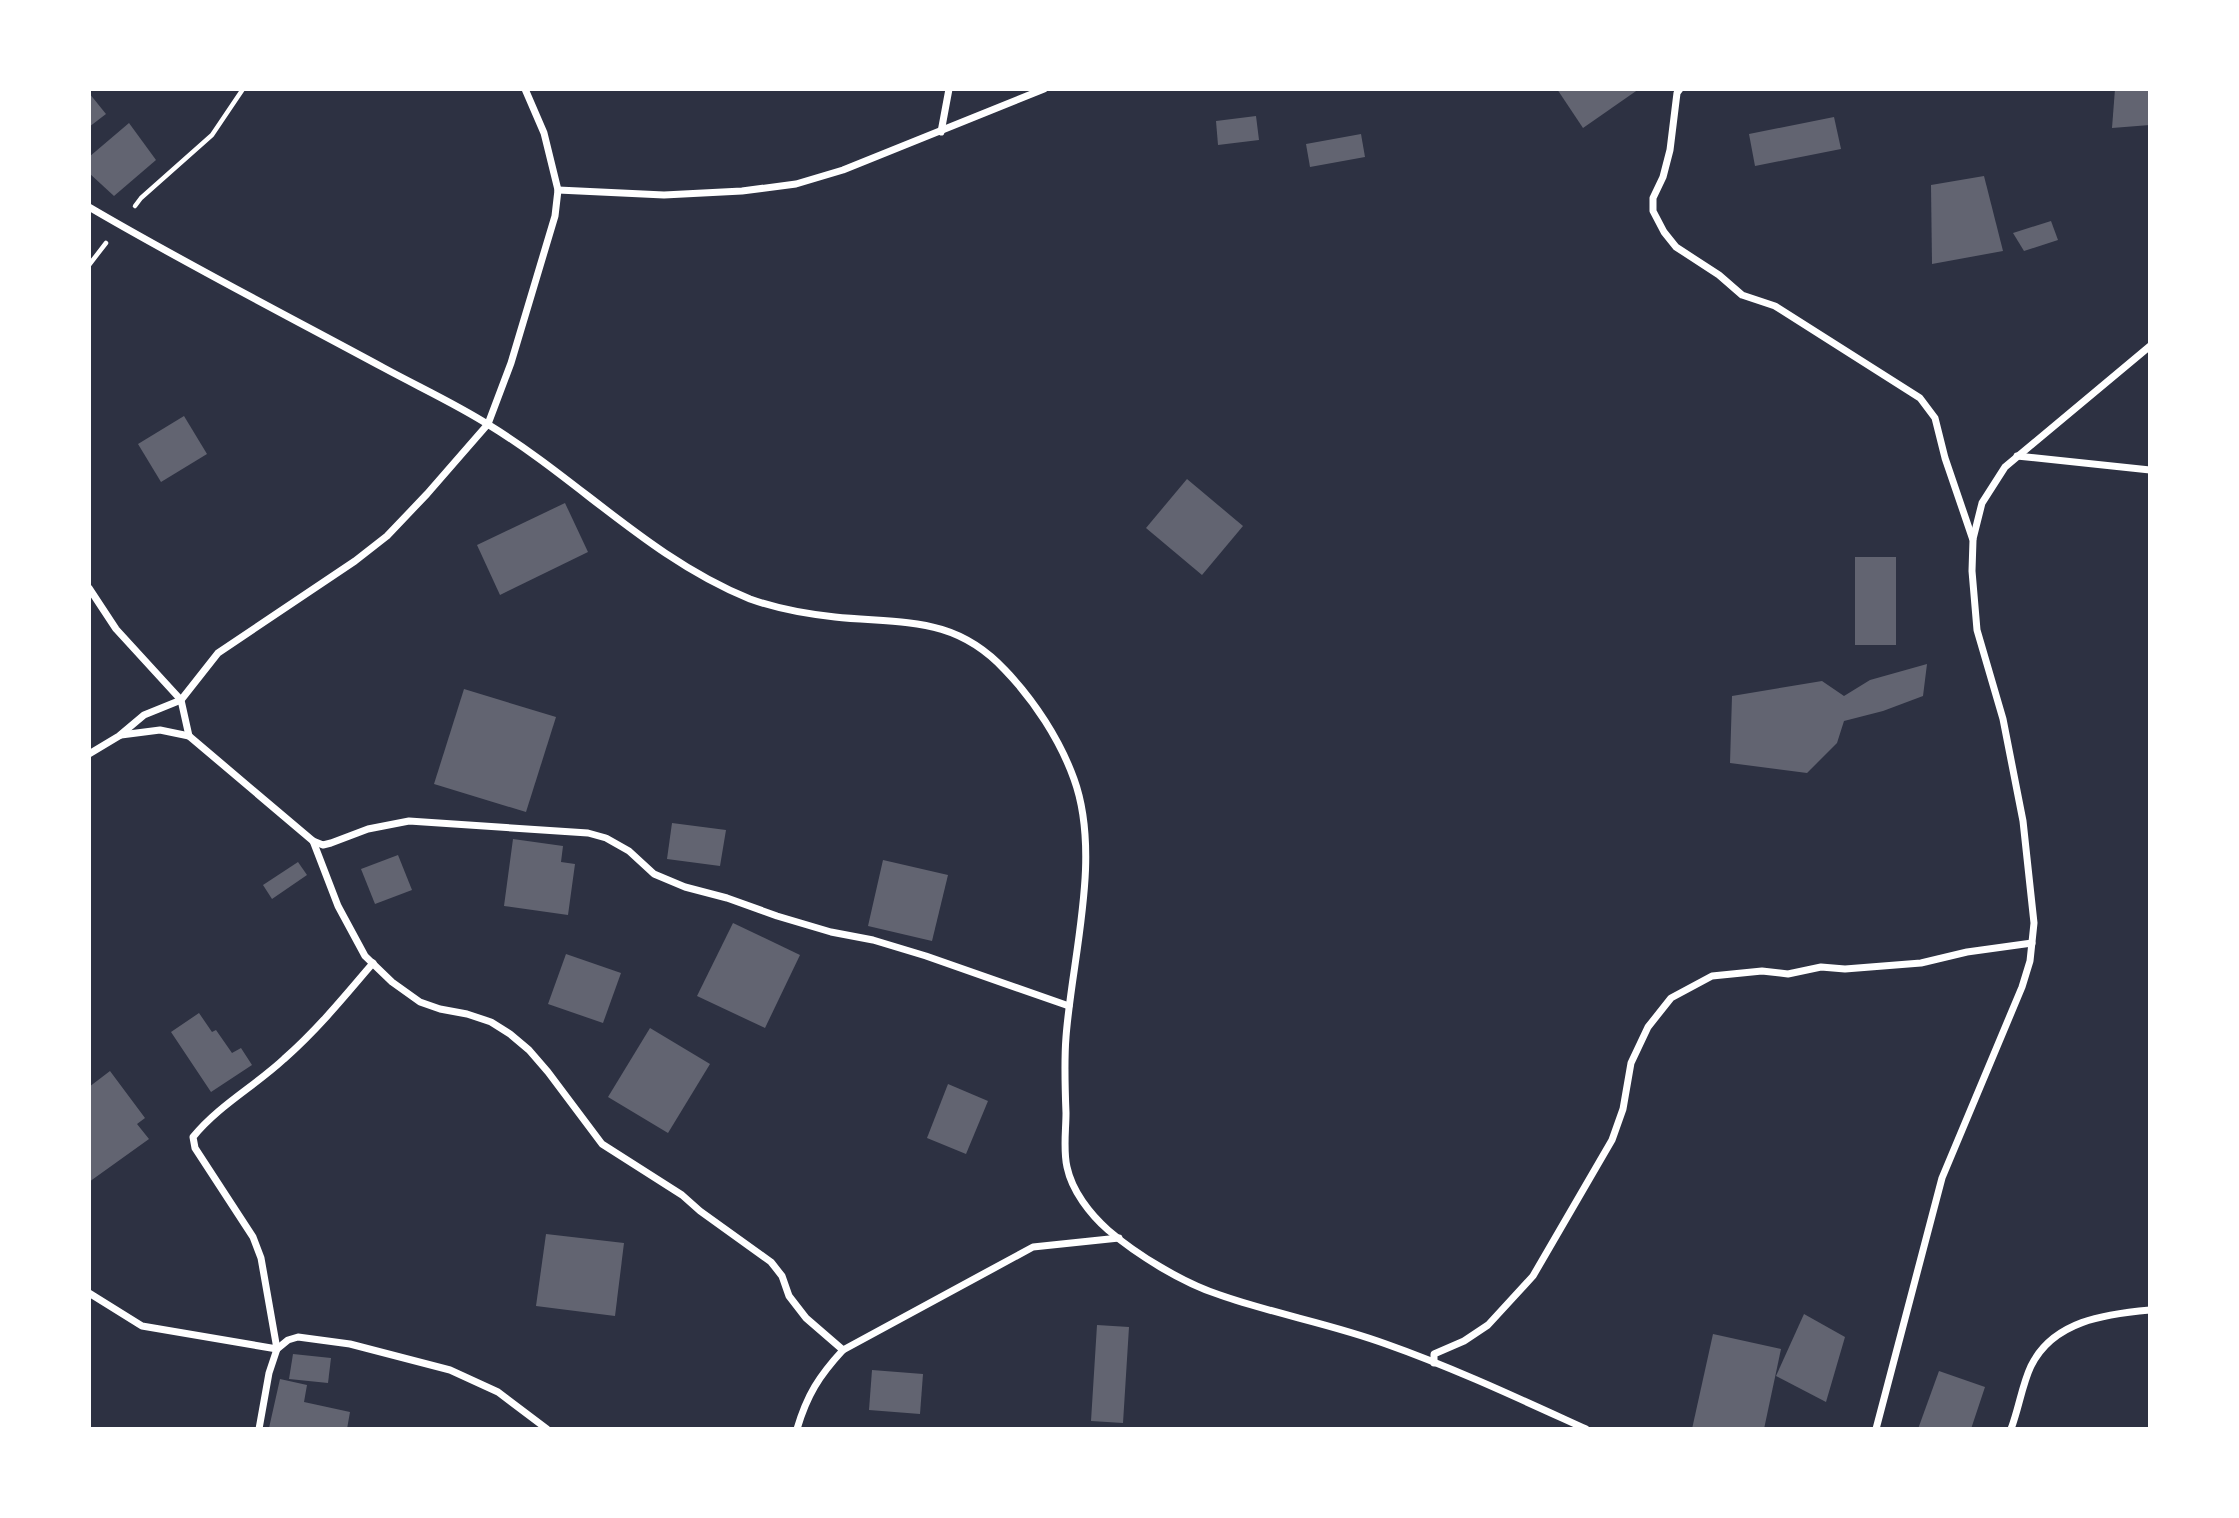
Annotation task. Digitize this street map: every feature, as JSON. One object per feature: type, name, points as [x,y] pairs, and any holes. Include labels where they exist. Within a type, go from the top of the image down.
[{"type":"street","points":[[89,754],[144,715],[181,700],[218,653],[355,561],[387,536],[488,424],[510,363],[551,229],[558,190],[544,133],[525,89]]},
{"type":"street","points":[[941,132],[949,89]]},
{"type":"street","points":[[558,190],[664,195],[742,191],[796,184],[843,170],[1044,89]]},
{"type":"street","points":[[1680,89],[1677,93],[1671,150],[1653,198],[1653,211],[1664,232],[1676,247],[1719,275],[1742,295],[1776,306],[1920,398],[1935,418],[1945,458],[1973,540]]},
{"type":"street","points":[[89,207],[488,424],[576,485],[624,525],[672,558],[747,597],[787,611],[836,618],[915,622],[951,632],[979,646],[1004,669],[1038,709],[1075,781],[1078,793],[1087,860],[1065,1041],[1066,1164],[1075,1190],[1105,1227],[1119,1238],[1158,1265],[1216,1294],[1387,1344],[1586,1429]]},
{"type":"street","points":[[1876,1429],[1942,1178],[2007,1027],[2022,987],[2032,943],[2032,899],[2024,821],[2003,719],[1977,629],[1972,570],[1973,540],[1982,503],[1994,482],[2016,456],[2150,346]]},
{"type":"street","points":[[2016,456],[2150,470]]},
{"type":"street","points":[[89,588],[116,629],[181,700],[189,736]]},
{"type":"street","points":[[118,736],[160,730],[189,736],[313,841],[323,845],[368,829],[409,821],[588,833],[606,838],[629,851],[654,874],[685,887],[831,932],[873,940],[926,956],[1069,1006]]},
{"type":"street","points":[[313,841],[338,906],[365,956],[392,982],[419,1002],[491,1022],[510,1034],[529,1050],[548,1072],[602,1144],[681,1195],[771,1262],[782,1276],[789,1296],[806,1318],[843,1350]]},
{"type":"street","points":[[1434,1363],[1434,1354],[1464,1341],[1488,1325],[1534,1276],[1612,1140],[1623,1109],[1631,1063],[1648,1027],[1671,998],[1712,976],[1762,971],[1788,974],[1821,967],[1845,969],[1921,963],[1967,952],[2032,943]]},
{"type":"street","points":[[259,1429],[277,1349],[261,1258],[253,1237],[195,1149],[194,1137],[206,1121],[284,1060],[332,1011],[373,963]]},
{"type":"street","points":[[797,1429],[806,1400],[822,1372],[843,1350],[1033,1247],[1119,1238]]},
{"type":"street","points":[[89,1293],[142,1326],[277,1349],[288,1340],[298,1337],[350,1344],[450,1370],[498,1392],[547,1429]]},
{"type":"street","points":[[2011,1429],[2030,1367],[2049,1341],[2062,1331],[2082,1322],[2119,1313],[2150,1310]]},
{"type":"path","points":[[89,265],[141,198],[212,135],[243,89]]},
{"type":"building","points":[[1557,89],[1639,89],[1583,128]]},
{"type":"building","points":[[2115,89],[2150,89],[2150,125],[2112,128]]},
{"type":"building","points":[[89,93],[106,114],[89,127]]},
{"type":"building","points":[[1256,116],[1259,140],[1218,145],[1216,121]]},
{"type":"building","points":[[1834,117],[1841,149],[1755,166],[1749,134]]},
{"type":"building","points":[[129,123],[156,160],[114,196],[89,173],[89,157]]},
{"type":"building","points":[[1361,134],[1365,157],[1310,167],[1306,144]]},
{"type":"building","points":[[1984,176],[2003,251],[1932,264],[1931,185]]},
{"type":"building","points":[[2051,221],[2058,240],[2024,251],[2013,233]]},
{"type":"building","points":[[184,416],[207,454],[161,482],[138,444]]},
{"type":"building","points":[[1187,479],[1243,526],[1202,575],[1146,528]]},
{"type":"building","points":[[565,503],[588,552],[500,595],[477,545]]},
{"type":"building","points":[[1855,557],[1896,557],[1896,645],[1855,645]]},
{"type":"building","points":[[1927,664],[1923,696],[1883,711],[1844,721],[1837,743],[1807,773],[1730,763],[1732,696],[1822,681],[1844,696],[1870,680]]},
{"type":"building","points":[[464,689],[556,717],[526,812],[434,784]]},
{"type":"building","points":[[672,823],[726,830],[720,866],[667,859]]},
{"type":"building","points":[[513,839],[563,846],[561,862],[575,864],[568,915],[504,906]]},
{"type":"building","points":[[398,855],[412,890],[375,904],[361,869]]},
{"type":"building","points":[[883,860],[948,875],[932,941],[868,926]]},
{"type":"building","points":[[298,862],[307,875],[272,899],[263,885]]},
{"type":"building","points":[[733,923],[800,955],[765,1028],[697,996]]},
{"type":"building","points":[[566,954],[621,973],[603,1023],[548,1004]]},
{"type":"building","points":[[199,1013],[212,1032],[216,1030],[232,1053],[241,1048],[252,1065],[211,1092],[171,1032]]},
{"type":"building","points":[[650,1028],[710,1064],[668,1133],[608,1097]]},
{"type":"building","points":[[110,1071],[145,1118],[137,1124],[149,1139],[89,1182],[89,1087]]},
{"type":"building","points":[[948,1084],[988,1101],[966,1154],[927,1138]]},
{"type":"building","points":[[546,1234],[624,1243],[615,1316],[536,1306]]},
{"type":"building","points":[[1804,1314],[1845,1337],[1826,1402],[1776,1376]]},
{"type":"building","points":[[1097,1325],[1129,1327],[1123,1423],[1091,1421]]},
{"type":"building","points":[[1713,1334],[1781,1349],[1764,1429],[1692,1429]]},
{"type":"building","points":[[293,1354],[331,1358],[328,1383],[289,1379]]},
{"type":"building","points":[[872,1370],[923,1374],[920,1414],[869,1410]]},
{"type":"building","points":[[1939,1371],[1985,1387],[1971,1429],[1918,1429]]},
{"type":"building","points":[[280,1379],[307,1385],[304,1402],[350,1412],[347,1429],[269,1428]]}]
